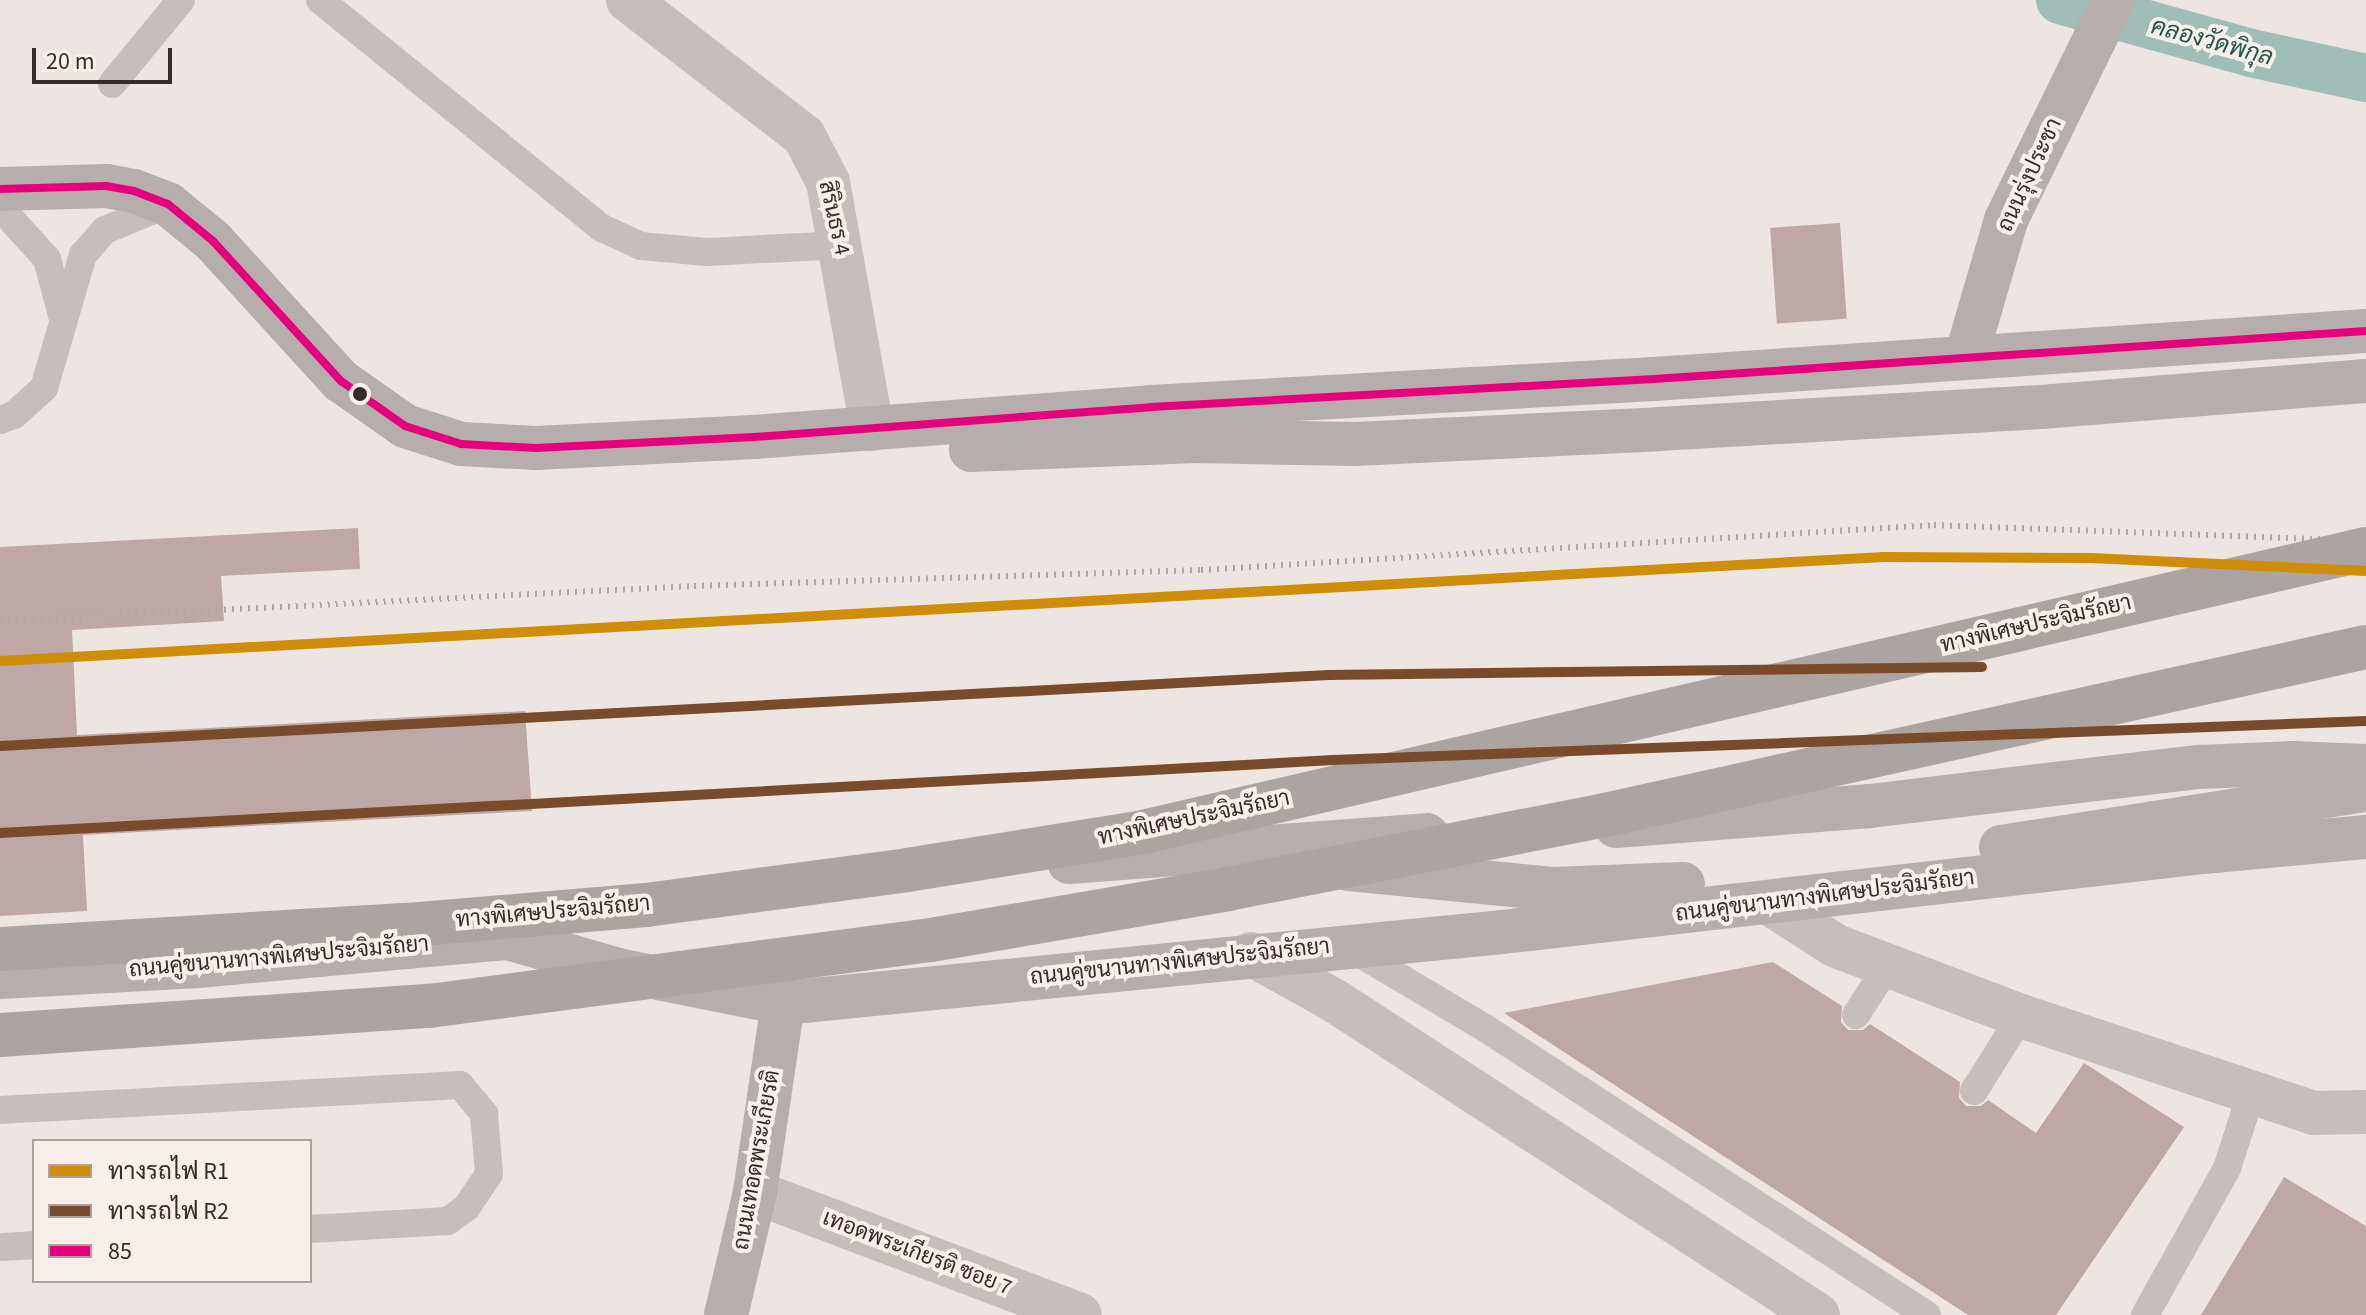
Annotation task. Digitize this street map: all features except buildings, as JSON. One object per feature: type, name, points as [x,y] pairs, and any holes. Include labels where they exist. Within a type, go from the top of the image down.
[{"type":"highway","name":"ทางพิเศษประจิมรัถยา","points":[[0,949],[420,924],[646,905],[907,870],[1143,832],[2366,549]]},
{"type":"highway","points":[[0,1035],[429,1006],[931,940],[1228,889],[1605,815],[2366,647]]},
{"type":"main road","name":"ถนนรุ่งประชา","points":[[1966,357],[2006,220],[2113,2]]},
{"type":"main road","points":[[0,189],[106,186],[134,191],[168,204],[213,241],[341,381],[405,426],[461,444],[536,448],[754,437],[1151,407],[2366,331]]},
{"type":"main road","points":[[754,437],[860,455],[1191,441],[1356,444],[2041,407],[2366,381]]},
{"type":"main road","points":[[508,938],[1043,864],[1222,848],[1713,820],[1870,806],[2199,767],[2293,763],[2366,766]]},
{"type":"main road","points":[[1502,932],[1857,869],[2366,790]]},
{"type":"main road","name":"ถนนคู่ขนานทางพิเศษประจิมรัถยา","points":[[0,977],[198,966],[508,938],[618,970],[783,1003],[1251,954],[1502,932],[2203,852],[2366,837]]},
{"type":"main road","points":[[1222,848],[1373,873],[1552,889],[1639,888],[1857,869]]},
{"type":"main road","name":"ถนนเทอดพระเกียรติ","points":[[726,1315],[755,1192],[783,1003]]},
{"type":"street","name":"สิรินธร 4","points":[[628,0],[804,136],[828,182],[872,429]]},
{"type":"street","points":[[1769,903],[1836,946],[2021,1016],[2314,1113],[2366,1112]]},
{"type":"street","points":[[1251,954],[1335,1001],[1818,1315]]},
{"type":"street","name":"เทอดพระเกียรติ ซอย 7","points":[[755,1192],[1080,1315]]},
{"type":"lane","points":[[112,84],[181,0]]},
{"type":"lane","points":[[320,0],[602,228],[641,246],[707,252],[841,245]]},
{"type":"lane","points":[[0,420],[14,415],[44,388],[83,255],[105,230],[168,204]]},
{"type":"lane","points":[[0,207],[47,259],[63,320]]},
{"type":"lane","points":[[1346,946],[1485,1028],[1927,1315]]},
{"type":"lane","points":[[1856,1015],[1888,965]]},
{"type":"lane","points":[[1974,1091],[2021,1016]]},
{"type":"lane","points":[[0,1110],[460,1085],[484,1114],[489,1174],[467,1207],[448,1221],[312,1229]]},
{"type":"lane","points":[[2145,1315],[2227,1168],[2251,1094]]},
{"type":"lane","points":[[0,1247],[32,1245]]},
{"type":"waterway","name":"คลองวัดพิกุล","points":[[2060,0],[2251,53],[2366,78]]},
{"type":"railway","points":[[0,621],[694,586],[1201,570],[1934,525],[2366,541]]},
{"type":"railway","points":[[0,661],[1884,557],[2091,558],[2366,571]]},
{"type":"rail line","name":"R1","points":[[0,661],[1884,557],[2091,558],[2366,571]]},
{"type":"rail line","name":"R2","points":[[0,746],[1329,675],[1982,667]]},
{"type":"rail line","name":"R2","points":[[0,833],[1333,760],[2366,721]]},
{"type":"transit line","name":"85","points":[[0,189],[106,186],[134,191],[168,204],[213,241],[341,381],[405,426],[461,444],[536,448],[754,437],[1151,407],[1654,379],[2366,331]]}]
